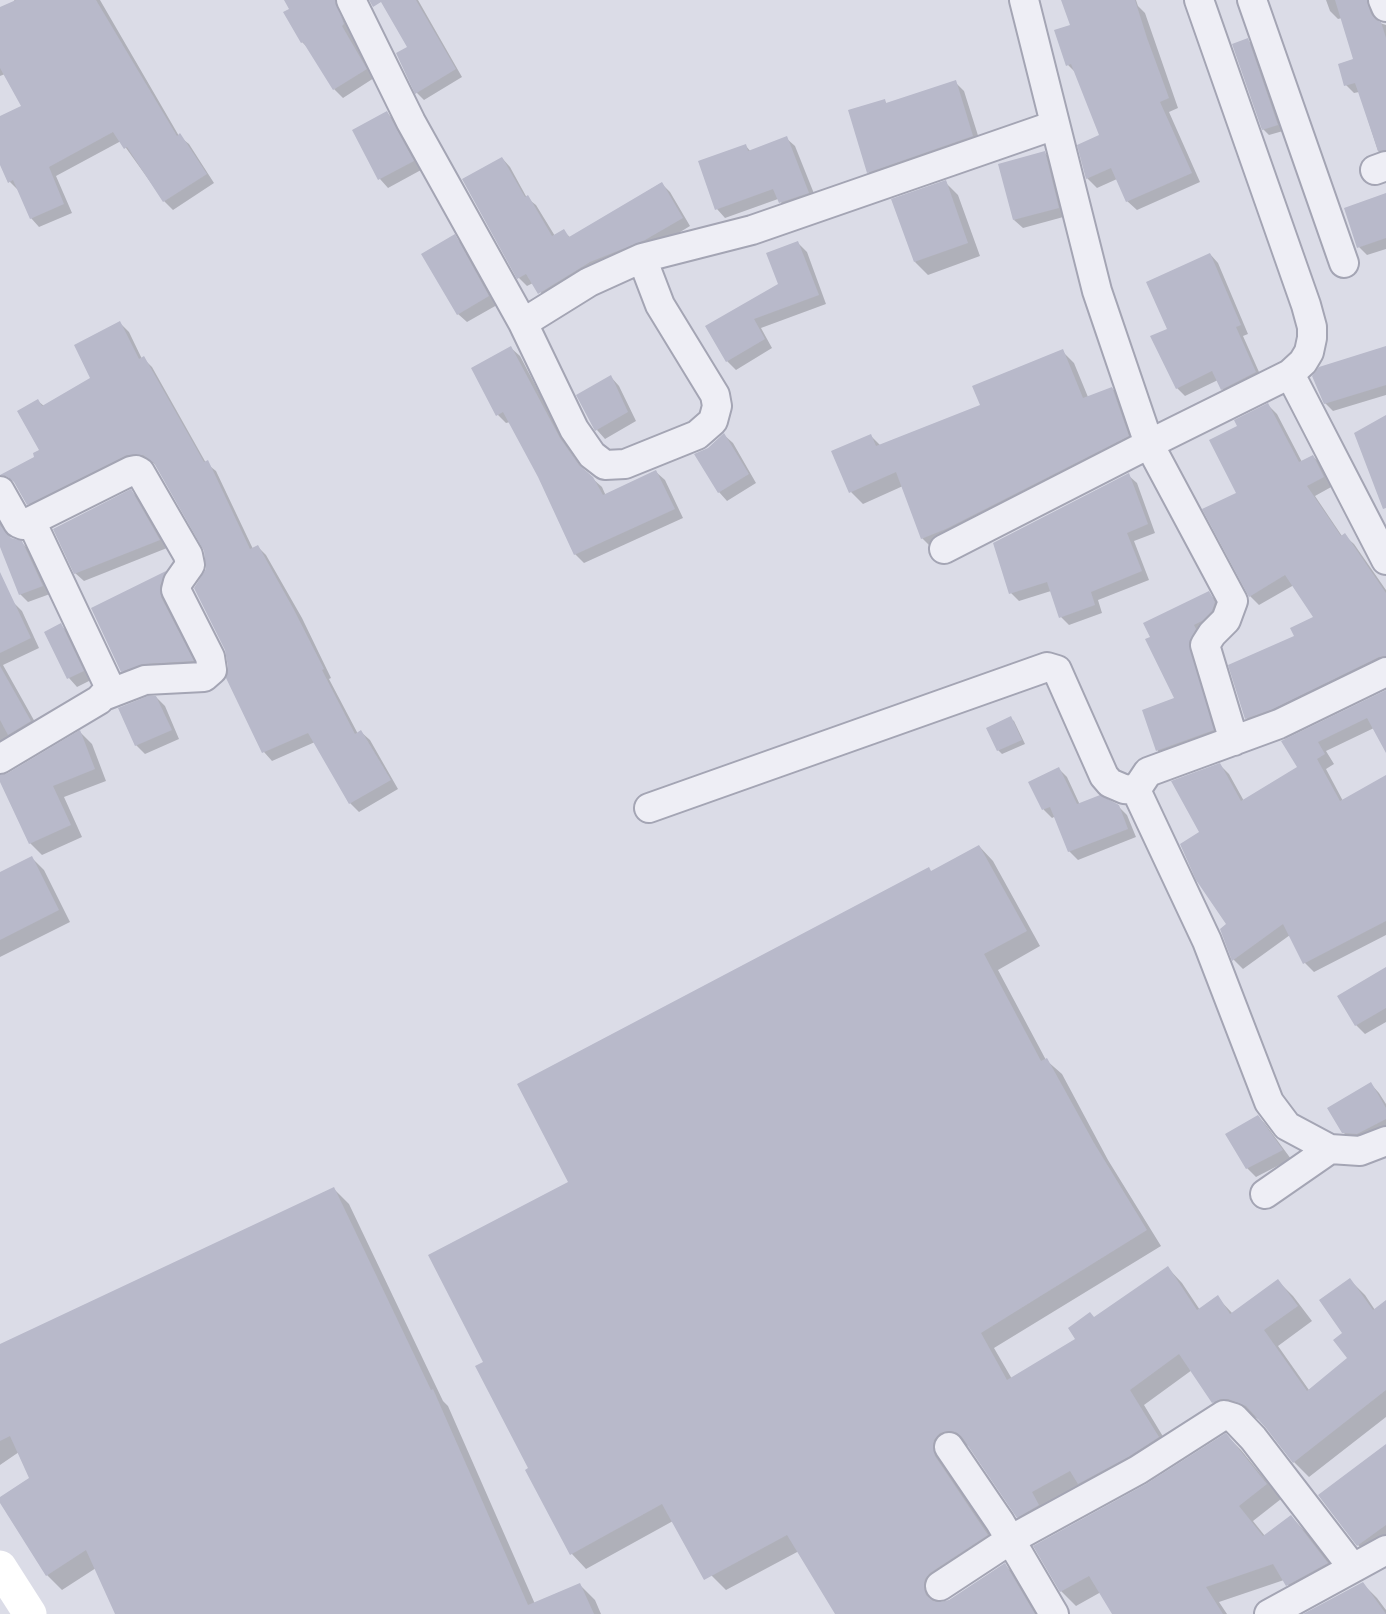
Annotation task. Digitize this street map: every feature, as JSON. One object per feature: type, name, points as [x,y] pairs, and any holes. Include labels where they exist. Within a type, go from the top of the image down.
[{"type":"main road","points":[[0,1567],[30,1614]]},
{"type":"street","points":[[351,0],[411,122],[523,323],[574,429],[584,445],[601,463],[612,466],[625,464],[697,435],[713,421],[716,400],[712,388],[660,306],[642,258]]},
{"type":"street","points":[[1024,0],[1097,291],[1149,444],[1233,601],[1226,620],[1205,645],[1234,741]]},
{"type":"street","points":[[944,549],[1290,374],[1304,362],[1309,352],[1312,327],[1306,305],[1199,0]]},
{"type":"street","points":[[1252,0],[1344,263]]},
{"type":"street","points":[[1383,0],[1386,8]]},
{"type":"street","points":[[523,323],[589,282],[642,258],[752,230],[1055,125]]},
{"type":"street","points":[[1290,374],[1386,560]]},
{"type":"street","points":[[0,490],[18,523],[23,525],[131,471],[140,472],[188,555],[190,565],[178,582],[176,590],[210,657],[212,670],[204,677],[145,680],[106,695],[0,759]]},
{"type":"street","points":[[31,521],[110,685],[106,695]]},
{"type":"street","points":[[649,808],[1047,668],[1057,670],[1060,675],[1090,749],[1104,776],[1110,783],[1124,789],[1136,790]]},
{"type":"street","points":[[1136,790],[1148,772],[1279,724],[1386,672]]},
{"type":"street","points":[[1136,790],[1207,941],[1269,1102],[1287,1126],[1330,1149],[1360,1151],[1386,1141]]},
{"type":"street","points":[[1265,1194],[1330,1149]]},
{"type":"street","points":[[940,1586],[1010,1540],[1138,1470],[1219,1418],[1229,1415],[1253,1438],[1353,1568]]},
{"type":"street","points":[[949,1447],[1010,1540],[1054,1614]]},
{"type":"street","points":[[1269,1614],[1386,1550]]},
{"type":"building","points":[[16,0],[96,0],[177,136],[180,133],[207,174],[163,202],[127,147],[124,149],[113,132],[49,167],[64,204],[30,219],[13,180],[8,183],[0,165],[0,116],[21,106],[0,68],[0,7]]},
{"type":"building","points":[[284,0],[335,0],[344,24],[342,26],[367,69],[333,90],[283,12],[289,9]]},
{"type":"building","points":[[369,0],[416,0],[456,69],[415,94],[396,53],[407,47],[381,2],[373,7]]},
{"type":"building","points":[[1061,0],[1135,0],[1169,98],[1160,102],[1192,173],[1126,202],[1111,168],[1086,179],[1077,145],[1099,135],[1071,64],[1066,66],[1054,30],[1070,25]]},
{"type":"building","points":[[1335,0],[1367,0],[1371,14],[1381,22],[1386,38],[1386,150],[1378,151],[1355,83],[1344,86],[1338,64],[1353,59]]},
{"type":"building","points":[[1248,38],[1278,125],[1262,130],[1232,44]]},
{"type":"building","points":[[956,80],[973,136],[867,173],[848,110],[885,99],[886,103]]},
{"type":"building","points":[[387,111],[414,161],[378,180],[352,130]]},
{"type":"building","points":[[787,136],[809,193],[779,203],[773,189],[715,210],[698,161],[746,144],[748,151]]},
{"type":"building","points":[[1045,151],[1059,208],[1013,220],[998,164]]},
{"type":"building","points":[[502,157],[525,197],[528,195],[552,236],[564,229],[569,237],[662,182],[683,218],[645,240],[590,262],[538,294],[526,274],[517,279],[462,179]]},
{"type":"building","points":[[946,180],[968,243],[914,262],[891,199]]},
{"type":"building","points":[[1386,193],[1386,238],[1357,248],[1344,208]]},
{"type":"building","points":[[455,234],[489,296],[457,315],[421,254]]},
{"type":"building","points":[[798,241],[819,295],[754,319],[765,339],[726,362],[705,326],[778,284],[766,253]]},
{"type":"building","points":[[1210,253],[1241,325],[1236,327],[1256,372],[1221,390],[1212,371],[1176,389],[1150,336],[1167,329],[1146,282]]},
{"type":"building","points":[[120,321],[139,359],[144,356],[204,462],[208,460],[250,549],[258,545],[293,608],[355,734],[361,730],[391,780],[349,804],[308,733],[262,753],[226,678],[228,667],[225,650],[194,588],[206,569],[204,551],[154,463],[143,455],[127,455],[27,505],[14,482],[0,475],[34,457],[33,453],[39,450],[17,411],[38,399],[42,406],[90,378],[74,345]]},
{"type":"building","points":[[511,346],[560,438],[579,465],[593,477],[603,495],[656,470],[675,509],[574,555],[538,477],[503,412],[496,416],[471,368]]},
{"type":"building","points":[[1386,346],[1386,385],[1324,404],[1312,376],[1319,367]]},
{"type":"building","points":[[1063,349],[1083,398],[1112,387],[1129,436],[946,529],[921,539],[896,472],[849,493],[831,451],[871,434],[876,446],[980,405],[972,386]]},
{"type":"building","points":[[611,375],[628,412],[595,431],[576,395]]},
{"type":"building","points":[[1268,403],[1299,462],[1313,455],[1324,477],[1307,486],[1341,536],[1345,533],[1386,593],[1386,656],[1379,657],[1273,709],[1245,719],[1228,665],[1294,636],[1290,628],[1313,617],[1285,575],[1249,597],[1202,509],[1236,493],[1209,440],[1237,426],[1234,420]]},
{"type":"building","points":[[1386,415],[1386,508],[1383,509],[1354,433]]},
{"type":"building","points":[[724,433],[749,474],[718,493],[694,454],[708,448]]},
{"type":"building","points":[[1129,473],[1148,524],[1127,533],[1142,571],[1091,592],[1095,605],[1059,618],[1047,582],[1009,594],[993,543]]},
{"type":"building","points":[[131,489],[160,540],[74,574],[53,529]]},
{"type":"building","points":[[0,525],[11,538],[22,541],[43,586],[19,595],[0,547]]},
{"type":"building","points":[[166,571],[160,586],[161,597],[194,661],[144,664],[121,672],[91,608]]},
{"type":"building","points":[[0,572],[31,638],[0,653]]},
{"type":"building","points":[[1209,591],[1215,602],[1212,611],[1194,625],[1196,629],[1189,643],[1214,730],[1156,751],[1142,710],[1174,698],[1145,639],[1150,637],[1143,623]]},
{"type":"building","points":[[61,623],[84,671],[67,679],[44,632]]},
{"type":"building","points":[[0,666],[31,721],[8,735],[0,720]]},
{"type":"building","points":[[1386,690],[1386,753],[1367,718],[1318,742],[1325,754],[1317,759],[1340,801],[1386,775],[1386,921],[1303,964],[1283,924],[1232,961],[1220,929],[1226,924],[1196,880],[1180,844],[1199,832],[1171,781],[1220,763],[1241,801],[1297,767],[1281,741]]},
{"type":"building","points":[[148,696],[156,696],[172,730],[135,746],[118,708]]},
{"type":"building","points":[[1011,716],[1022,740],[997,751],[986,728]]},
{"type":"building","points":[[80,730],[95,769],[53,786],[71,825],[29,844],[0,782],[0,775],[8,773]]},
{"type":"building","points":[[1059,767],[1077,804],[1100,795],[1119,805],[1128,829],[1068,852],[1050,807],[1042,810],[1028,782]]},
{"type":"building","points":[[979,845],[1027,931],[984,954],[1041,1061],[1047,1058],[1094,1143],[1147,1230],[981,1333],[1007,1380],[1075,1339],[1068,1328],[1090,1312],[1094,1317],[1168,1266],[1197,1310],[1218,1295],[1230,1314],[1278,1279],[1298,1306],[1264,1330],[1307,1391],[1347,1358],[1333,1340],[1342,1333],[1319,1300],[1350,1278],[1373,1310],[1386,1300],[1386,1390],[1293,1463],[1246,1406],[1228,1399],[1212,1403],[1179,1354],[1130,1390],[1159,1437],[1130,1456],[1078,1484],[1070,1471],[1032,1492],[1039,1505],[1017,1518],[962,1437],[956,1432],[940,1433],[934,1440],[935,1456],[988,1535],[930,1573],[925,1579],[926,1595],[933,1601],[949,1600],[1005,1563],[1035,1614],[835,1614],[787,1535],[704,1580],[662,1504],[570,1555],[525,1470],[528,1468],[475,1366],[483,1362],[428,1255],[568,1182],[517,1084],[929,867],[931,871]]},
{"type":"building","points":[[32,856],[59,910],[0,940],[0,872]]},
{"type":"building","points":[[1386,967],[1386,1008],[1355,1026],[1337,996]]},
{"type":"building","points":[[1371,1082],[1386,1108],[1386,1119],[1357,1134],[1342,1133],[1327,1108]]},
{"type":"building","points":[[1258,1115],[1283,1150],[1246,1169],[1225,1134]]},
{"type":"building","points":[[334,1187],[431,1390],[433,1389],[528,1605],[580,1583],[594,1614],[115,1614],[86,1550],[46,1576],[0,1503],[0,1497],[29,1478],[10,1436],[0,1441],[0,1344]]},
{"type":"building","points":[[1226,1433],[1267,1484],[1239,1506],[1263,1536],[1291,1515],[1328,1563],[1286,1586],[1273,1564],[1206,1587],[1223,1614],[1112,1614],[1089,1576],[1060,1592],[1033,1546],[1146,1484]]},
{"type":"building","points":[[1386,1444],[1386,1525],[1357,1546],[1318,1495]]},
{"type":"building","points":[[1363,1582],[1386,1614],[1303,1614]]}]
